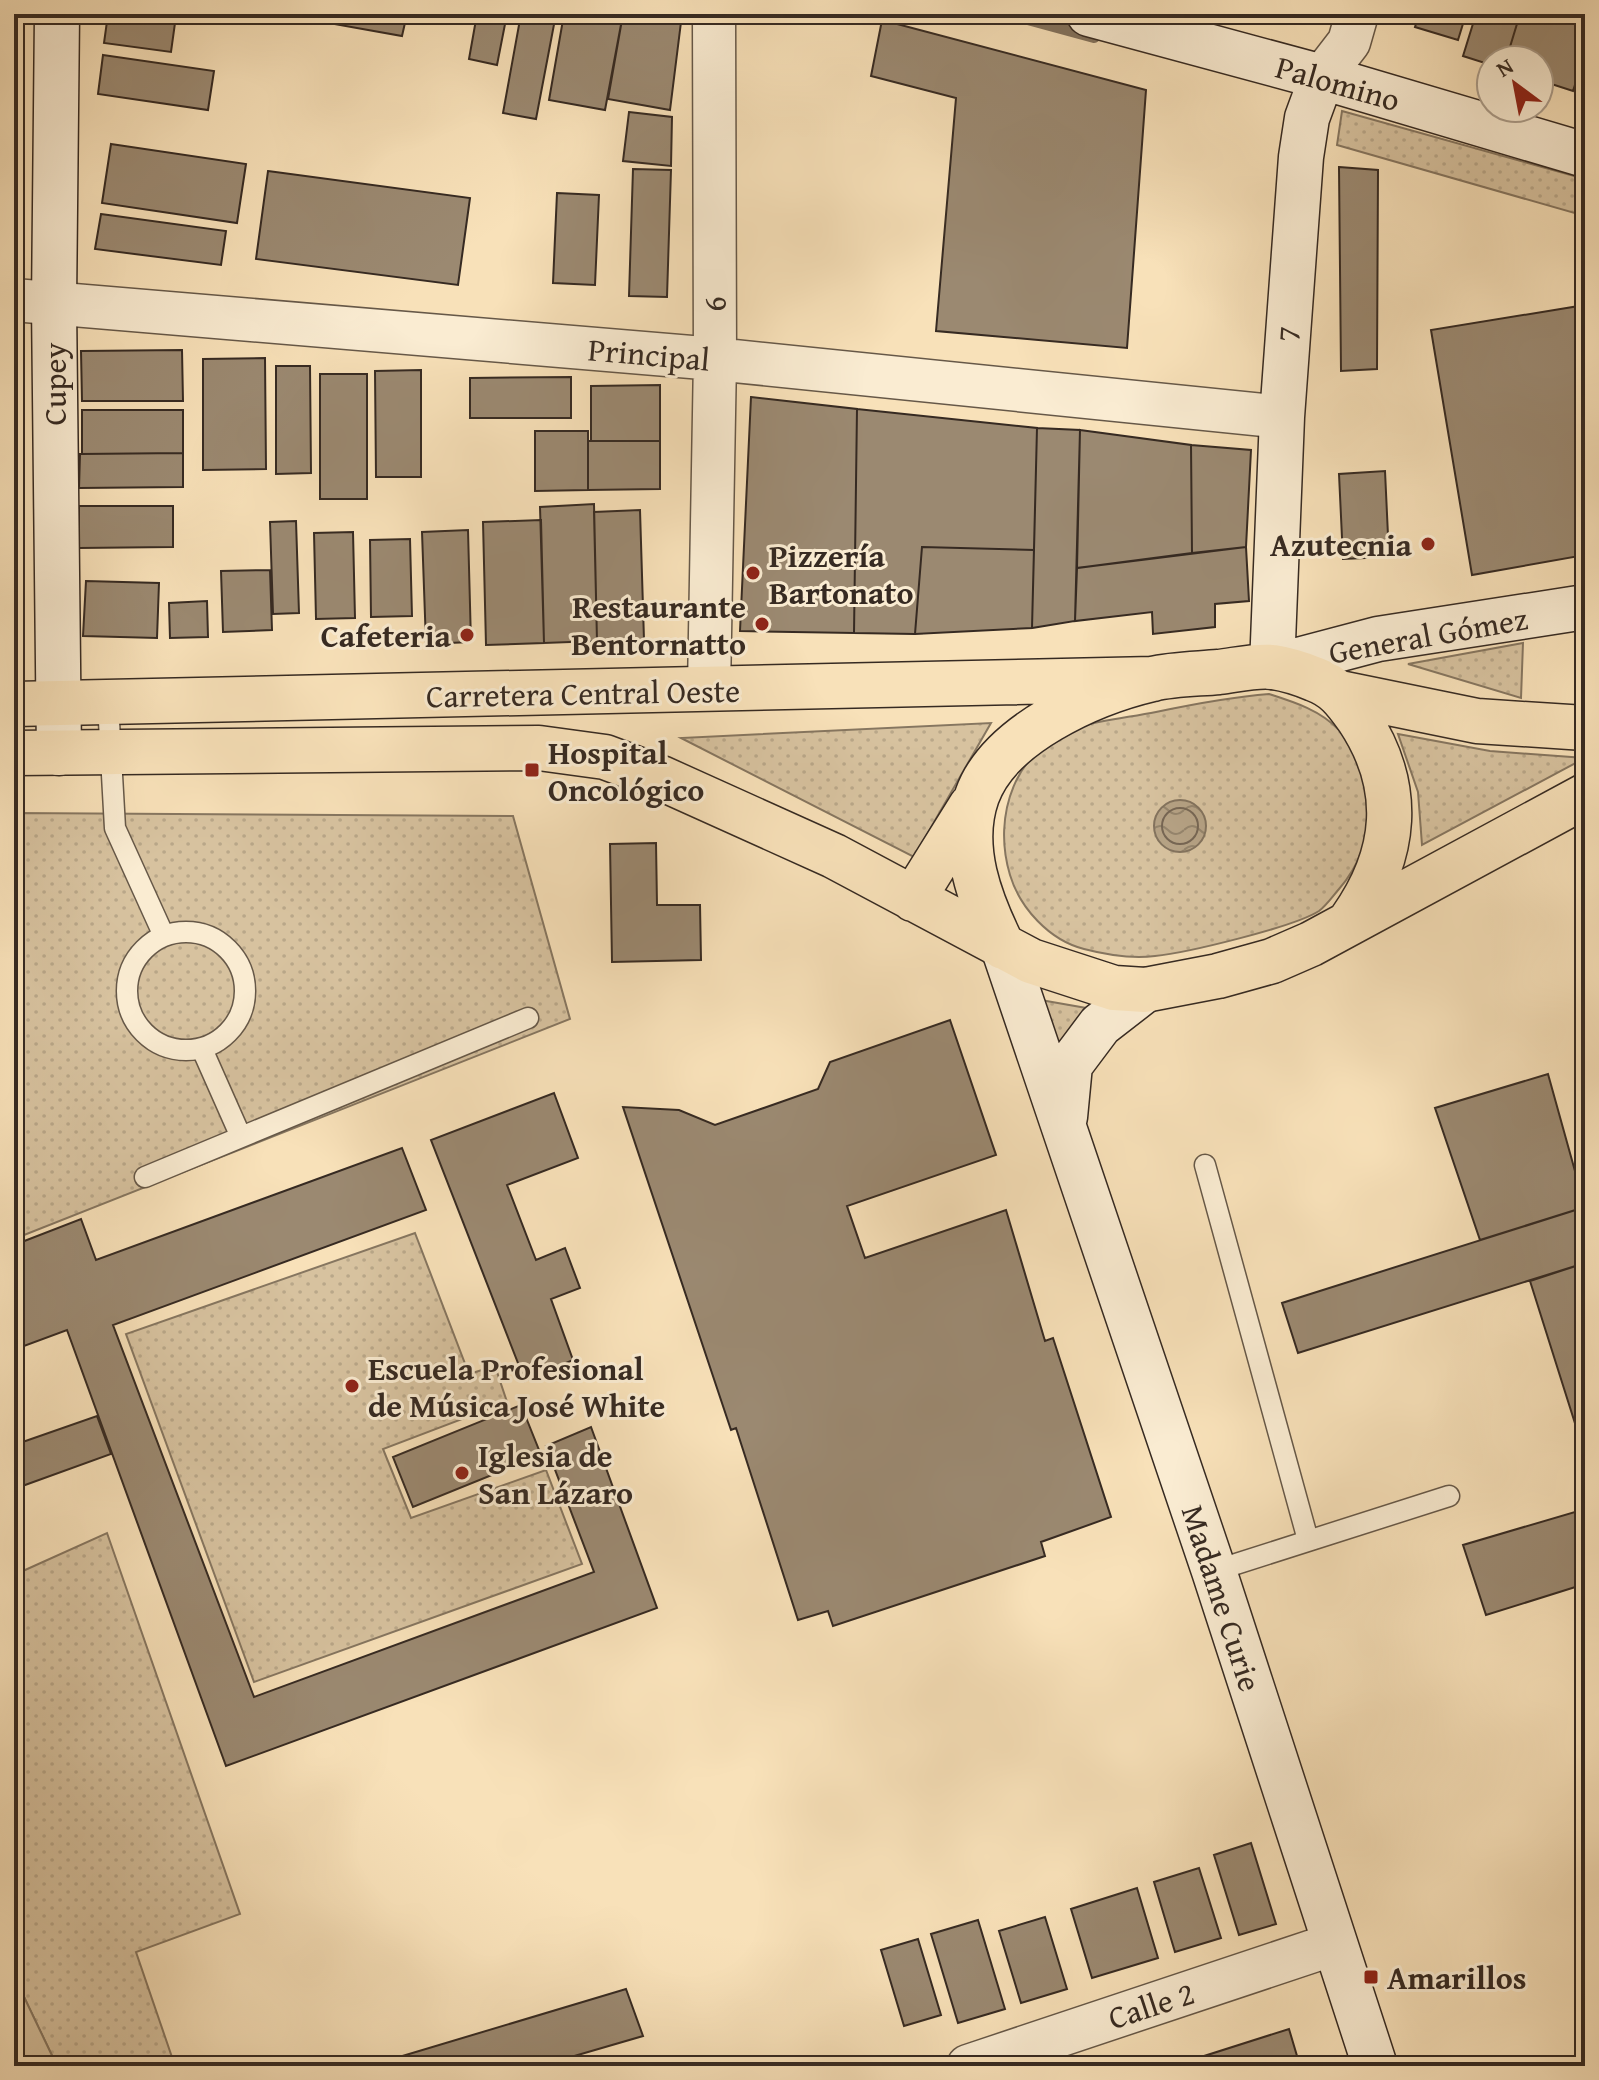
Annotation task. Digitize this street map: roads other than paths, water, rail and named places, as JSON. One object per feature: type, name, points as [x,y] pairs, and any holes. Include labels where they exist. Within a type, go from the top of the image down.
[{"type":"main road","points":[[913,899],[987,774],[1014,744],[1056,715],[1153,679],[1272,667],[1316,679],[1340,693],[1477,721],[1585,728]]},
{"type":"main road","name":"Carretera Central Oeste","points":[[14,704],[1153,679]]},
{"type":"main road","points":[[1340,693],[1368,734],[1384,773],[1392,814],[1373,888],[1351,920]]},
{"type":"main road","name":"Carretera Central Oeste","points":[[14,753],[539,748],[605,757],[661,778],[834,856],[1053,971],[1114,988],[1145,990],[1272,961],[1311,944],[1351,920]]},
{"type":"main road","points":[[1351,920],[1585,796]]},
{"type":"main road","points":[[976,797],[969,844],[987,914],[1003,947]]},
{"type":"street","name":"Cupey","points":[[57,14],[34,302],[59,753]]},
{"type":"street","name":"6","points":[[709,689],[715,359],[714,14]]},
{"type":"street","name":"Palomino","points":[[1089,14],[1322,77],[1585,155]]},
{"type":"street","name":"7","points":[[1272,667],[1282,417],[1301,157],[1307,118],[1322,77],[1349,42],[1357,14]]},
{"type":"street","name":"Principal","points":[[34,302],[715,359],[1282,417]]},
{"type":"street","name":"General Gómez","points":[[1272,667],[1378,639],[1585,607]]},
{"type":"street","name":"Madame Curie","points":[[1003,947],[1214,1571],[1375,2066]]},
{"type":"street","name":"Madame Curie","points":[[1064,1132],[1070,1065],[1100,1025],[1145,990]]},
{"type":"street","name":"Calle 2","points":[[968,2066],[1334,1944]]},
{"type":"lane","points":[[108,704],[115,828],[164,936]]},
{"type":"lane","points":[[183,932],[203,934],[220,942],[234,955],[243,972],[243,1011],[234,1028],[219,1041],[202,1049],[182,1051],[163,1047],[145,1036],[133,1020],[127,1001],[127,981],[134,962],[147,947],[164,936],[183,932]]},
{"type":"lane","points":[[145,1177],[528,1018]]},
{"type":"lane","points":[[202,1049],[241,1137]]},
{"type":"lane","points":[[1205,1165],[1308,1540]]},
{"type":"lane","points":[[1214,1571],[1449,1496]]},
{"type":"water","points":[[1180,800],[1198,808],[1206,826],[1198,844],[1180,852],[1162,844],[1154,826],[1162,808]]},
{"type":"waterway","points":[[1009,14],[1094,37]]},
{"type":"place","name":"Azutecnia","points":[[1428,544]]},
{"type":"place","name":"Pizzería Bartonato","points":[[753,573]]},
{"type":"place","name":"Restaurante Bentornatto","points":[[762,624]]},
{"type":"place","name":"Cafeteria","points":[[467,635]]},
{"type":"place","name":"Hospital Oncológico","points":[[532,770]]},
{"type":"place","name":"Escuela Profesional de Música José White","points":[[352,1386]]},
{"type":"place","name":"Iglesia de San Lázaro","points":[[462,1473]]},
{"type":"place","name":"Amarillos","points":[[1371,1977]]}]
